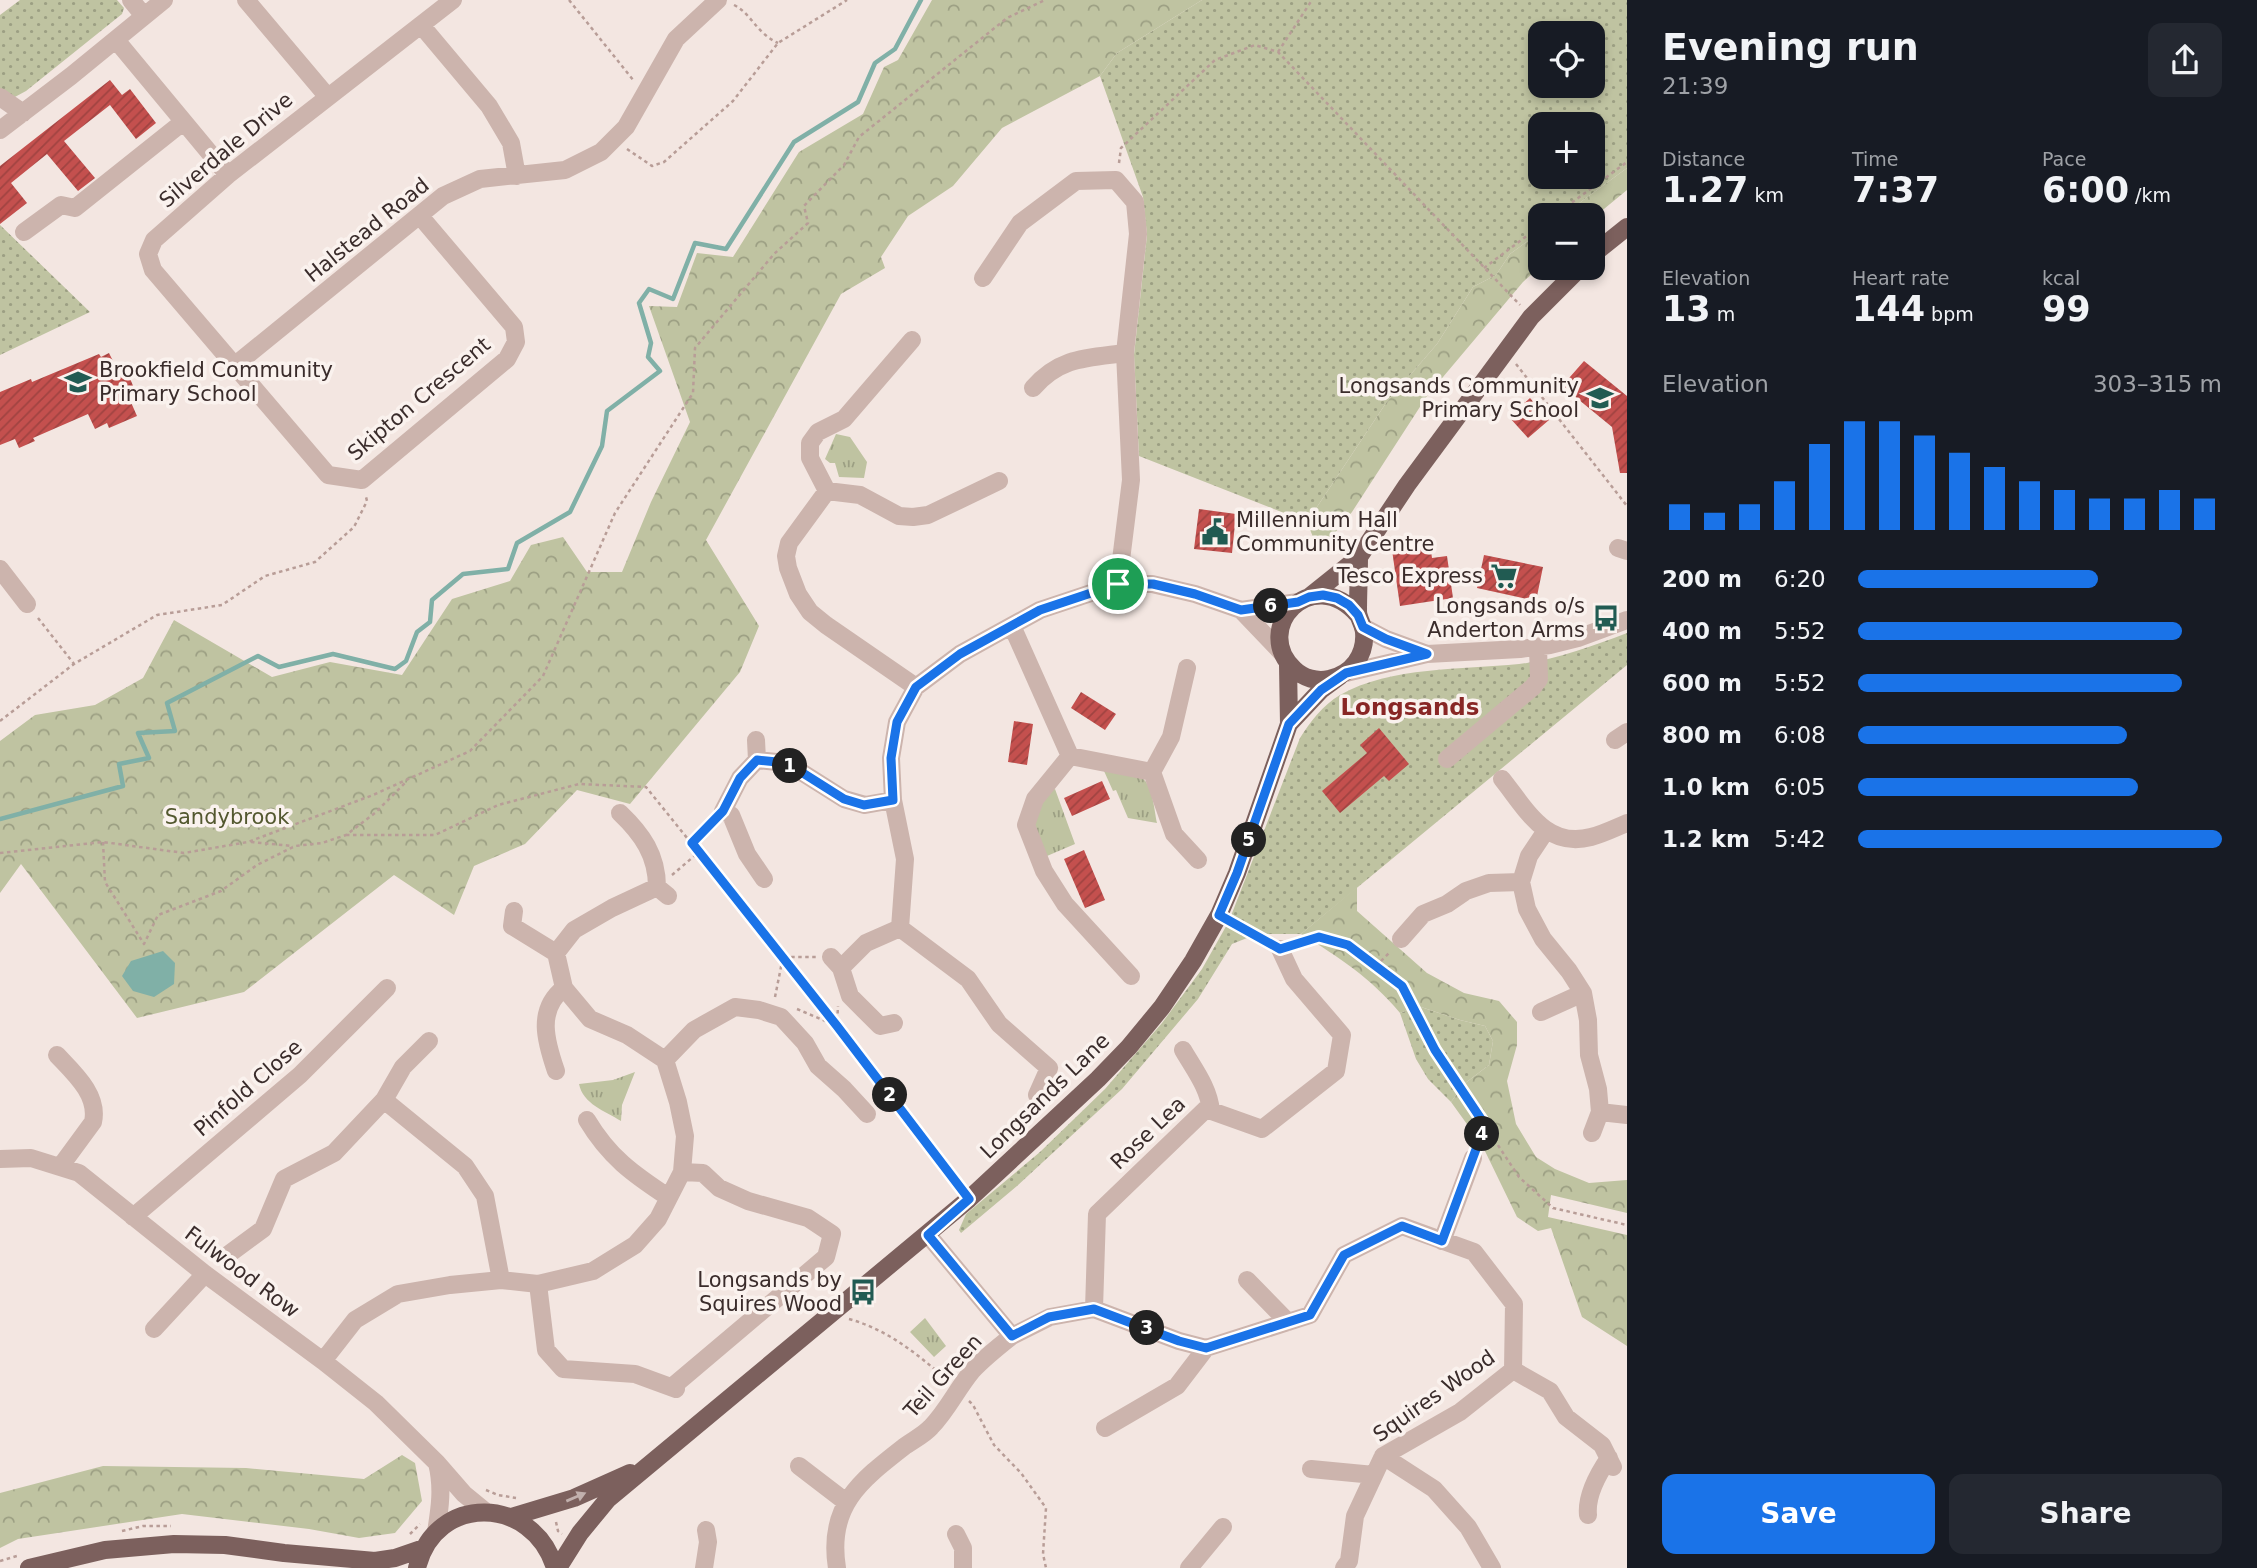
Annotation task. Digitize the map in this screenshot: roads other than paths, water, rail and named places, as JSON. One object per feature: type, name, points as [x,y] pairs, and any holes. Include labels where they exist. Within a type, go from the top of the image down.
[{"type":"main road","points":[[1605,245],[1627,227]]},
{"type":"main road","points":[[1359,557],[1364,640],[1362,653],[1355,664],[1343,674],[1326,680],[1312,679],[1298,673],[1285,658],[1279,639],[1281,625],[1288,612],[1359,557],[1407,485],[1531,317],[1568,280]]},
{"type":"main road","points":[[1303,600],[1323,595],[1337,598],[1349,605],[1361,621]]},
{"type":"main road","name":"Longsands Lane","points":[[649,1464],[969,1199],[1098,1079],[1162,1007],[1193,961],[1219,915],[1237,873],[1289,724],[1285,658]]},
{"type":"main road","name":"Longsands Lane","points":[[1289,724],[1321,690],[1343,674]]},
{"type":"main road","points":[[511,1517],[551,1507],[649,1464]]},
{"type":"main road","points":[[556,1568],[608,1499],[649,1464]]},
{"type":"main road","points":[[417,1568],[424,1548],[436,1532],[451,1521],[486,1512],[511,1517],[527,1526],[541,1539],[556,1568]]},
{"type":"main road","points":[[24,1562],[105,1550],[174,1544],[225,1545],[375,1561],[395,1558],[424,1548]]},
{"type":"main road","points":[[284,1553],[323,1568]]},
{"type":"street","points":[[131,0],[144,16]]},
{"type":"street","points":[[0,130],[164,0]]},
{"type":"street","points":[[246,0],[327,96]]},
{"type":"street","name":"Silverdale Drive","points":[[234,366],[153,270],[148,254],[155,240],[228,175],[453,0]]},
{"type":"street","name":"Halstead Road","points":[[234,366],[443,196],[480,179],[565,170],[601,152],[626,127],[676,39],[725,2]]},
{"type":"street","points":[[421,25],[489,106],[511,143],[517,176]]},
{"type":"street","points":[[116,40],[228,175]]},
{"type":"street","points":[[0,97],[23,113]]},
{"type":"street","points":[[24,232],[61,205],[75,208],[183,122]]},
{"type":"street","points":[[983,278],[1020,223],[1076,181],[1116,180],[1135,202],[1139,234],[1125,353],[1132,480],[1118,584]]},
{"type":"street","name":"Skipton Crescent","points":[[234,366],[328,475],[362,480],[507,359],[516,342],[514,327],[419,216]]},
{"type":"street","points":[[827,491],[810,458],[810,443],[818,432],[844,419],[912,340]]},
{"type":"street","points":[[1032,388],[1045,373],[1071,360],[1125,353]]},
{"type":"street","points":[[827,491],[860,495],[898,516],[913,517],[928,515],[999,481]]},
{"type":"street","points":[[827,491],[789,543],[786,556],[788,568],[798,594],[810,612],[826,625],[916,687]]},
{"type":"street","points":[[1,571],[27,604]]},
{"type":"street","points":[[900,929],[905,859],[893,800],[891,758],[897,722],[916,687],[960,654],[1040,610],[1118,584],[1153,584],[1195,594],[1241,610],[1285,658]]},
{"type":"street","points":[[1241,610],[1303,600]]},
{"type":"street","name":"Longsands Lane","points":[[1343,674],[1427,654],[1538,647],[1578,639],[1627,620]]},
{"type":"street","name":"Longsands Lane","points":[[1361,621],[1386,639],[1427,654]]},
{"type":"street","points":[[1012,626],[1070,756]]},
{"type":"street","points":[[1447,759],[1533,687],[1539,679],[1538,647]]},
{"type":"street","points":[[1187,668],[1171,737],[1152,772],[1174,834],[1198,860]]},
{"type":"street","points":[[756,740],[757,760],[740,778],[729,817],[747,854],[764,879]]},
{"type":"street","points":[[1070,756],[1152,772]]},
{"type":"street","points":[[1070,756],[1035,799],[1026,825],[1044,871],[1065,904],[1131,976]]},
{"type":"street","points":[[757,760],[787,763],[844,799],[864,805],[893,800]]},
{"type":"street","points":[[1502,779],[1545,832],[1571,840],[1591,837],[1627,823]]},
{"type":"street","points":[[556,953],[574,930],[612,908],[663,891],[650,850],[636,829],[620,813]]},
{"type":"street","points":[[1545,832],[1529,856],[1521,882],[1527,909],[1543,939],[1583,993],[1588,1020],[1589,1055],[1598,1089],[1600,1112],[1592,1133]]},
{"type":"street","points":[[1401,939],[1423,914],[1447,904],[1466,891],[1489,883],[1521,882]]},
{"type":"street","points":[[323,1362],[355,1320],[398,1294],[501,1280],[538,1284],[593,1271],[635,1245],[658,1219],[682,1172],[685,1136],[665,1060],[627,1035],[590,1019],[564,988],[556,953],[512,926],[514,911]]},
{"type":"street","points":[[894,1023],[880,1026],[850,996],[836,962],[866,943],[900,929]]},
{"type":"street","points":[[900,929],[968,979],[999,1024],[1049,1069],[1037,1095]]},
{"type":"street","name":"Rose Lea","points":[[1094,1309],[1097,1214],[1206,1109],[1262,1129],[1336,1071],[1342,1035],[1294,979],[1280,949]]},
{"type":"street","name":"Pinfold Close","points":[[133,1217],[300,1075],[387,988]]},
{"type":"street","points":[[556,1071],[546,1015],[552,997],[564,988]]},
{"type":"street","points":[[1541,1012],[1583,993]]},
{"type":"street","points":[[665,1060],[694,1030],[735,1007],[759,1010],[782,1017],[805,1043],[818,1066],[867,1114]]},
{"type":"street","points":[[225,1257],[263,1229],[284,1179],[334,1153],[384,1100],[403,1067],[429,1041]]},
{"type":"street","points":[[1183,1050],[1206,1089],[1211,1111]]},
{"type":"street","points":[[57,1055],[89,1092],[95,1114],[93,1122],[60,1167]]},
{"type":"street","points":[[384,1100],[465,1166],[485,1196],[501,1280]]},
{"type":"street","points":[[1600,1112],[1627,1115]]},
{"type":"street","points":[[587,1120],[598,1139],[627,1170],[668,1198]]},
{"type":"street","name":"Fulwood Row","points":[[0,1159],[31,1158],[79,1173],[205,1275],[376,1403],[437,1463],[464,1494],[486,1512]]},
{"type":"street","points":[[1442,1241],[1473,1158]]},
{"type":"street","points":[[538,1284],[546,1350],[563,1369],[635,1374],[674,1388],[826,1257],[832,1234],[808,1217],[748,1201],[719,1188],[703,1173],[682,1172]]},
{"type":"street","name":"Squires Wood","points":[[1206,1348],[1310,1315],[1344,1255],[1402,1226],[1474,1252],[1514,1304],[1513,1370],[1460,1412],[1383,1456],[1355,1516],[1349,1561],[1344,1568]]},
{"type":"street","points":[[928,1235],[1012,1336],[1049,1317],[1094,1309],[1179,1341],[1206,1348],[1177,1386],[1105,1428]]},
{"type":"street","points":[[154,1329],[205,1275]]},
{"type":"street","points":[[1247,1280],[1287,1322]]},
{"type":"street","name":"Teil Green","points":[[837,1568],[834,1549],[837,1522],[846,1502],[870,1475],[929,1429],[972,1371],[1012,1336]]},
{"type":"street","points":[[1513,1370],[1550,1391],[1566,1417],[1602,1445],[1611,1462],[1596,1479],[1587,1506],[1588,1515]]},
{"type":"street","points":[[1383,1456],[1434,1489],[1468,1527],[1492,1568]]},
{"type":"street","points":[[436,1532],[442,1499],[442,1480],[437,1463]]},
{"type":"street","points":[[799,1466],[846,1502]]},
{"type":"street","points":[[1311,1469],[1374,1475]]},
{"type":"street","points":[[1189,1568],[1223,1527]]},
{"type":"street","points":[[704,1568],[708,1550],[706,1530]]},
{"type":"street","points":[[956,1534],[963,1548],[963,1568]]},
{"type":"water","points":[[163,951],[175,963],[174,984],[154,997],[133,991],[122,976],[131,961]]},
{"type":"waterway","points":[[0,819],[123,786],[119,764],[149,758],[138,733],[175,731],[167,703],[258,656],[279,667],[333,654],[395,669],[406,661],[417,632],[430,622],[432,600],[463,574],[508,569],[517,543],[570,512],[602,446],[607,411],[660,371],[648,357],[651,343],[639,303],[649,289],[673,299],[695,243],[726,249],[794,142],[858,102],[875,63],[895,49],[921,0]]},
{"type":"place","name":"Brookfield Community Primary School","points":[[78,382]]},
{"type":"place","name":"Longsands Community Primary School","points":[[1600,398]]},
{"type":"place","name":"Millennium Hall Community Centre","points":[[1215,532]]},
{"type":"place","name":"Tesco Express","points":[[1504,576]]},
{"type":"place","name":"Longsands o/s Anderton Arms","points":[[1606,618]]},
{"type":"place","name":"Longsands by Squires Wood","points":[[863,1292]]},
{"type":"district","name":"Longsands","points":[[1410,707]]},
{"type":"park label","name":"Sandybrook","points":[[227,817]]}]
